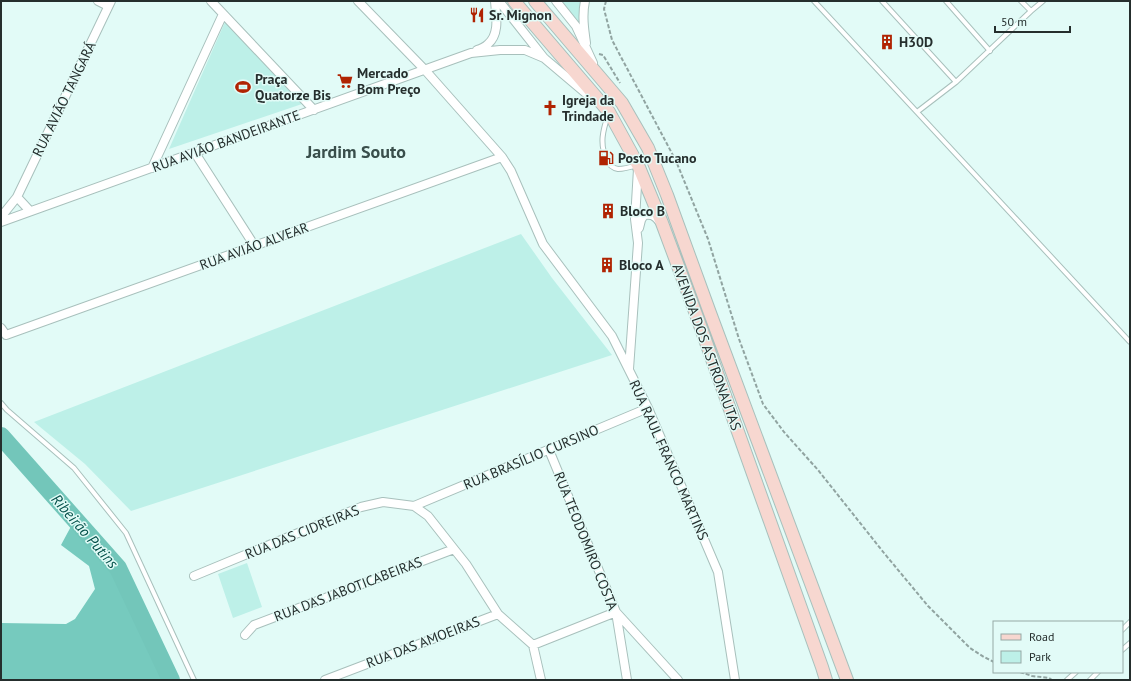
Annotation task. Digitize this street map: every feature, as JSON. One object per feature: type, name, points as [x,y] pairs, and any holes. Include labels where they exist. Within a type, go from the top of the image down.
[{"type":"main road","name":"AVENIDA DOS ASTRONAUTAS","points":[[514,1],[564,67],[609,112],[638,165],[662,223],[826,680]]},
{"type":"main road","name":"AVENIDA DOS ASTRONAUTAS","points":[[535,1],[585,55],[601,78],[622,103],[648,148],[667,195],[715,328],[847,680]]},
{"type":"street","points":[[98,1],[109,4]]},
{"type":"street","points":[[211,1],[314,110]]},
{"type":"street","points":[[358,1],[424,70],[502,157],[511,171],[543,244],[612,336],[628,370]]},
{"type":"street","points":[[470,53],[488,45],[493,38],[497,21],[495,1]]},
{"type":"street","points":[[499,1],[544,58],[564,67],[585,55]]},
{"type":"street","points":[[556,1],[576,26],[585,55]]},
{"type":"street","points":[[585,1],[585,55]]},
{"type":"street","name":"RUA AVIÃO TANGARÁ","points":[[1,217],[17,196],[109,4]]},
{"type":"street","points":[[152,168],[223,14]]},
{"type":"street","name":"RUA AVIÃO BANDEIRANTE","points":[[1,222],[470,53],[500,50],[525,50],[544,58]]},
{"type":"street","points":[[195,153],[254,246]]},
{"type":"street","name":"RUA AVIÃO ALVEAR","points":[[3,336],[502,157]]},
{"type":"street","name":"RUA RAUL FRANCO MARTINS","points":[[638,165],[636,220],[638,243],[628,370],[648,408],[718,572],[735,680]]},
{"type":"street","points":[[17,196],[30,212]]},
{"type":"street","points":[[638,243],[640,220],[644,215],[651,214],[662,223]]},
{"type":"street","points":[[1,328],[3,336]]},
{"type":"street","name":"RUA BRASÍLIO CURSINO","points":[[414,506],[648,408]]},
{"type":"street","name":"RUA TEODOMIRO COSTA","points":[[549,450],[616,612],[627,680]]},
{"type":"street","name":"RUA DAS CIDREIRAS","points":[[194,576],[361,507],[383,502],[414,506]]},
{"type":"street","points":[[414,506],[428,516],[466,564],[498,614],[533,645],[540,680]]},
{"type":"street","name":"RUA DAS JABOTICABEIRAS","points":[[245,635],[254,625],[454,549]]},
{"type":"street","points":[[533,645],[616,612],[678,680]]},
{"type":"street","name":"RUA DAS AMOEIRAS","points":[[325,680],[498,614]]},
{"type":"lane","points":[[814,1],[1130,342]]},
{"type":"lane","points":[[882,1],[956,82]]},
{"type":"lane","points":[[946,1],[990,50]]},
{"type":"lane","points":[[1021,1],[1030,11]]},
{"type":"lane","points":[[917,112],[956,82],[1030,11],[1043,1]]},
{"type":"lane","points":[[609,112],[601,141],[603,153],[610,165],[618,168],[627,168],[638,165]]},
{"type":"lane","points":[[1,403],[7,410],[74,468],[126,533],[194,680]]},
{"type":"lane","points":[[1067,680],[1075,673]]},
{"type":"path","points":[[606,1],[604,9],[612,40],[676,161],[708,238],[739,339],[764,404],[784,432],[818,470],[928,606],[970,648],[993,662]]},
{"type":"path","points":[[1023,673],[1032,676],[1049,678],[1052,680]]},
{"type":"green space","points":[[562,1],[581,1],[579,23]]},
{"type":"green space","points":[[225,22],[302,104],[169,149]]},
{"type":"green space","points":[[521,234],[552,278],[612,355],[131,511],[85,464],[34,422]]},
{"type":"green space","points":[[75,519],[118,568],[171,680],[1,680],[1,623],[66,624],[75,619],[95,589],[89,566],[61,545]]},
{"type":"green space","points":[[247,563],[262,607],[233,618],[218,574]]},
{"type":"waterway","name":"Ribeirão Putins","points":[[1,436],[118,568],[171,680]]},
{"type":"place","name":"Sr. Mignon","points":[[477,15]]},
{"type":"place","name":"H30D","points":[[887,42]]},
{"type":"place","name":"Mercado Bom Preço","points":[[345,81]]},
{"type":"place","name":"Praça Quatorze Bis","points":[[243,87]]},
{"type":"place","name":"Igreja da Trindade","points":[[550,108]]},
{"type":"place","name":"Posto Tucano","points":[[606,158]]},
{"type":"place","name":"Bloco B","points":[[608,211]]},
{"type":"place","name":"Bloco A","points":[[607,265]]},
{"type":"district","name":"Jardim Souto","points":[[356,151]]}]
